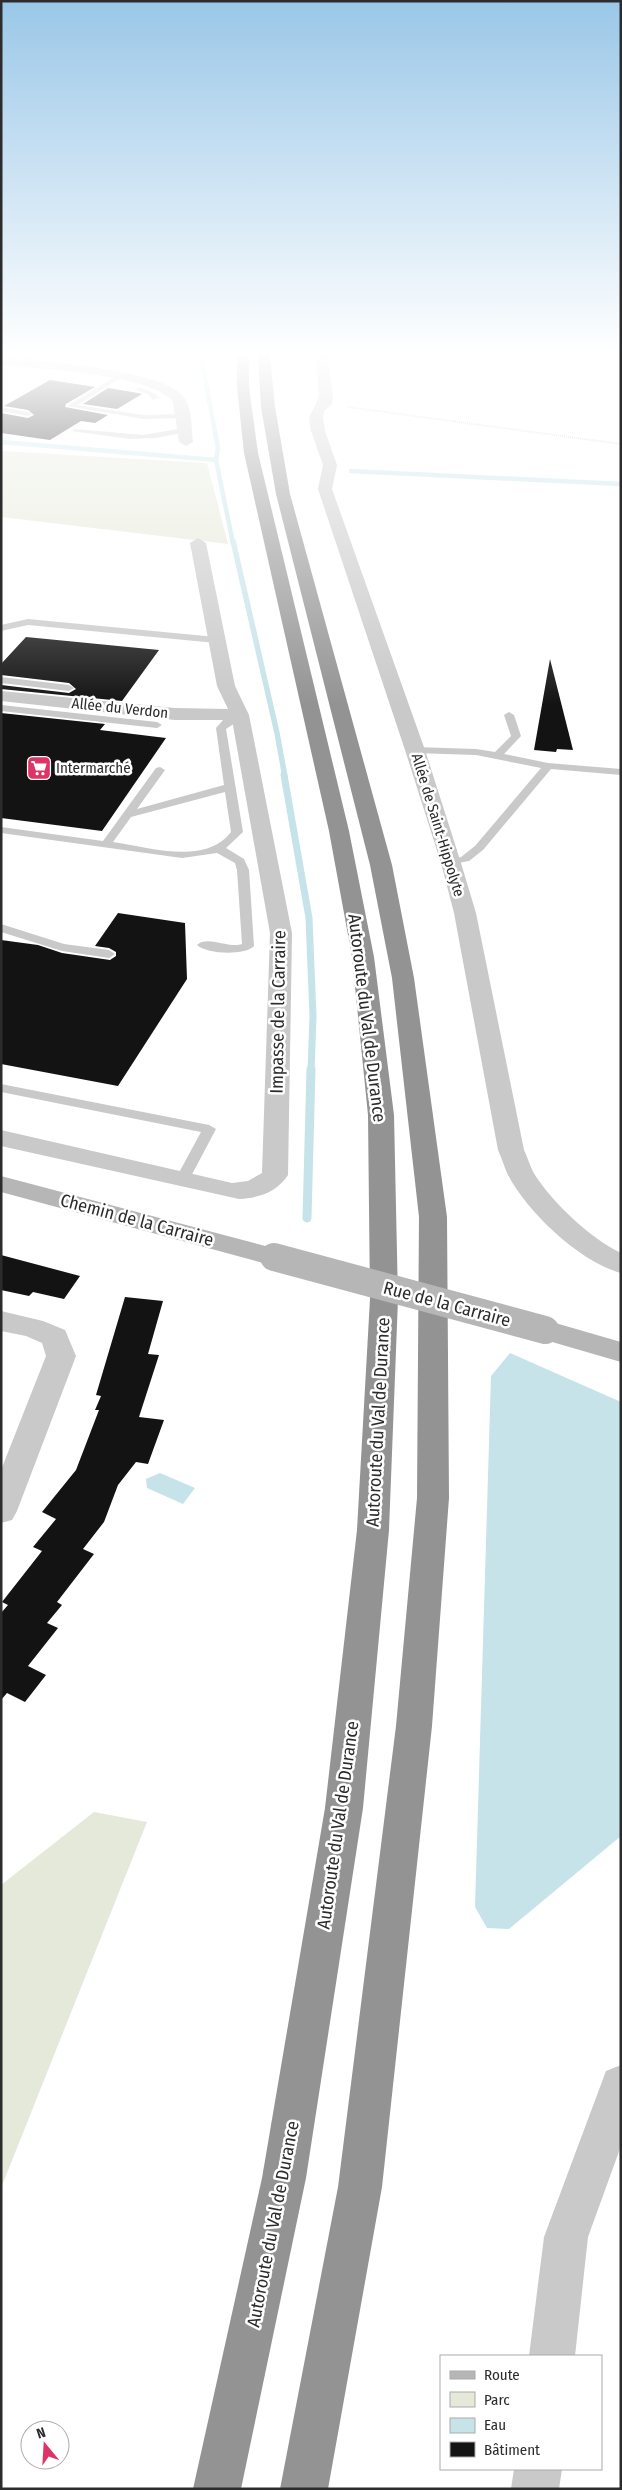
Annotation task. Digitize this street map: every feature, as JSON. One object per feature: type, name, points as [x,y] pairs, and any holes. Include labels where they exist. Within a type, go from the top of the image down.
[{"type":"highway","name":"Autoroute du Val de Durance","points":[[217,2489],[284,2178],[344,1808],[374,1530],[384,1299],[381,1115],[363,957],[339,831],[255,472]]},
{"type":"highway","name":"Autoroute du Val de Durance","points":[[279,472],[283,494],[339,698],[381,865],[403,978],[433,1217],[433,1498],[414,1726],[360,2187],[304,2489]]},
{"type":"street","name":"Allée de Saint-Hippolyte","points":[[328,472],[325,489],[415,750],[465,913],[512,1150],[522,1175],[543,1203],[587,1243],[621,1264]]},
{"type":"street","name":"Impasse de la Carraire","points":[[1,1138],[232,1191],[251,1190],[267,1184],[275,1175],[281,932],[240,715],[229,696],[216,640],[198,543]]},
{"type":"street","name":"Allée du Verdon","points":[[1,696],[175,714],[240,715]]},
{"type":"street","name":"Chemin de la Carraire","points":[[1,1183],[274,1257]]},
{"type":"street","name":"Rue de la Carraire","points":[[274,1257],[621,1352]]},
{"type":"street","points":[[1,1320],[34,1328],[55,1337],[61,1356],[1,1511]]},
{"type":"street","points":[[552,2355],[566,2237],[621,2086]]},
{"type":"street","points":[[535,2489],[538,2470]]},
{"type":"lane","points":[[1,628],[11,624],[28,622],[216,640]]},
{"type":"lane","points":[[1,680],[69,688]]},
{"type":"lane","points":[[1,708],[156,725]]},
{"type":"lane","points":[[1,830],[182,855],[202,854],[219,849],[231,841],[237,832],[222,728],[228,721],[240,715]]},
{"type":"lane","points":[[498,755],[516,736],[509,715]]},
{"type":"lane","points":[[415,750],[498,755],[548,766],[621,772]]},
{"type":"lane","points":[[451,863],[465,859],[479,848],[548,766]]},
{"type":"lane","points":[[106,844],[160,770]]},
{"type":"lane","points":[[127,815],[230,787]]},
{"type":"lane","points":[[204,945],[237,950],[248,946],[243,870],[240,861],[219,849]]},
{"type":"lane","points":[[1,928],[28,935],[49,944],[109,954]]},
{"type":"lane","points":[[1,1088],[208,1129],[182,1180]]},
{"type":"green space","points":[[1,472],[209,472],[228,544],[1,517]]},
{"type":"green space","points":[[94,1812],[147,1822],[1,2188],[1,1885]]},
{"type":"water","points":[[510,1353],[621,1402],[621,1836],[509,1929],[487,1928],[475,1907],[491,1376]]},
{"type":"water","points":[[160,1473],[195,1488],[183,1504],[147,1488],[146,1479]]},
{"type":"building","points":[[26,637],[159,650],[122,701],[1,689],[1,685],[69,693],[76,689],[69,683],[1,675],[1,664]]},
{"type":"building","points":[[550,659],[573,750],[557,749],[556,752],[534,750]]},
{"type":"building","points":[[1,713],[105,724],[100,730],[166,738],[102,831],[1,818]]},
{"type":"building","points":[[118,913],[185,923],[187,979],[118,1086],[1,1064],[1,940],[38,945],[62,953],[110,960],[116,956],[116,952],[109,948],[95,946]]},
{"type":"building","points":[[1,1255],[80,1276],[64,1299],[33,1292],[29,1296],[1,1290]]},
{"type":"building","points":[[125,1297],[163,1301],[148,1354],[159,1355],[139,1417],[164,1420],[148,1464],[136,1462],[118,1485],[104,1522],[83,1549],[94,1554],[57,1602],[62,1605],[47,1623],[58,1628],[28,1666],[46,1675],[25,1702],[7,1693],[1,1700],[1,1613],[8,1605],[2,1602],[42,1551],[33,1547],[56,1519],[42,1512],[76,1470],[99,1410],[95,1410],[101,1396],[96,1395]]},
{"type":"waterway","points":[[218,472],[233,543]]},
{"type":"waterway","points":[[376,472],[621,484]]},
{"type":"waterway","points":[[233,541],[277,733],[285,777]]},
{"type":"waterway","points":[[284,775],[309,918],[313,1016],[311,1071]]},
{"type":"waterway","points":[[307,1218],[311,1069]]},
{"type":"place","name":"Intermarché","points":[[39,768]]}]
